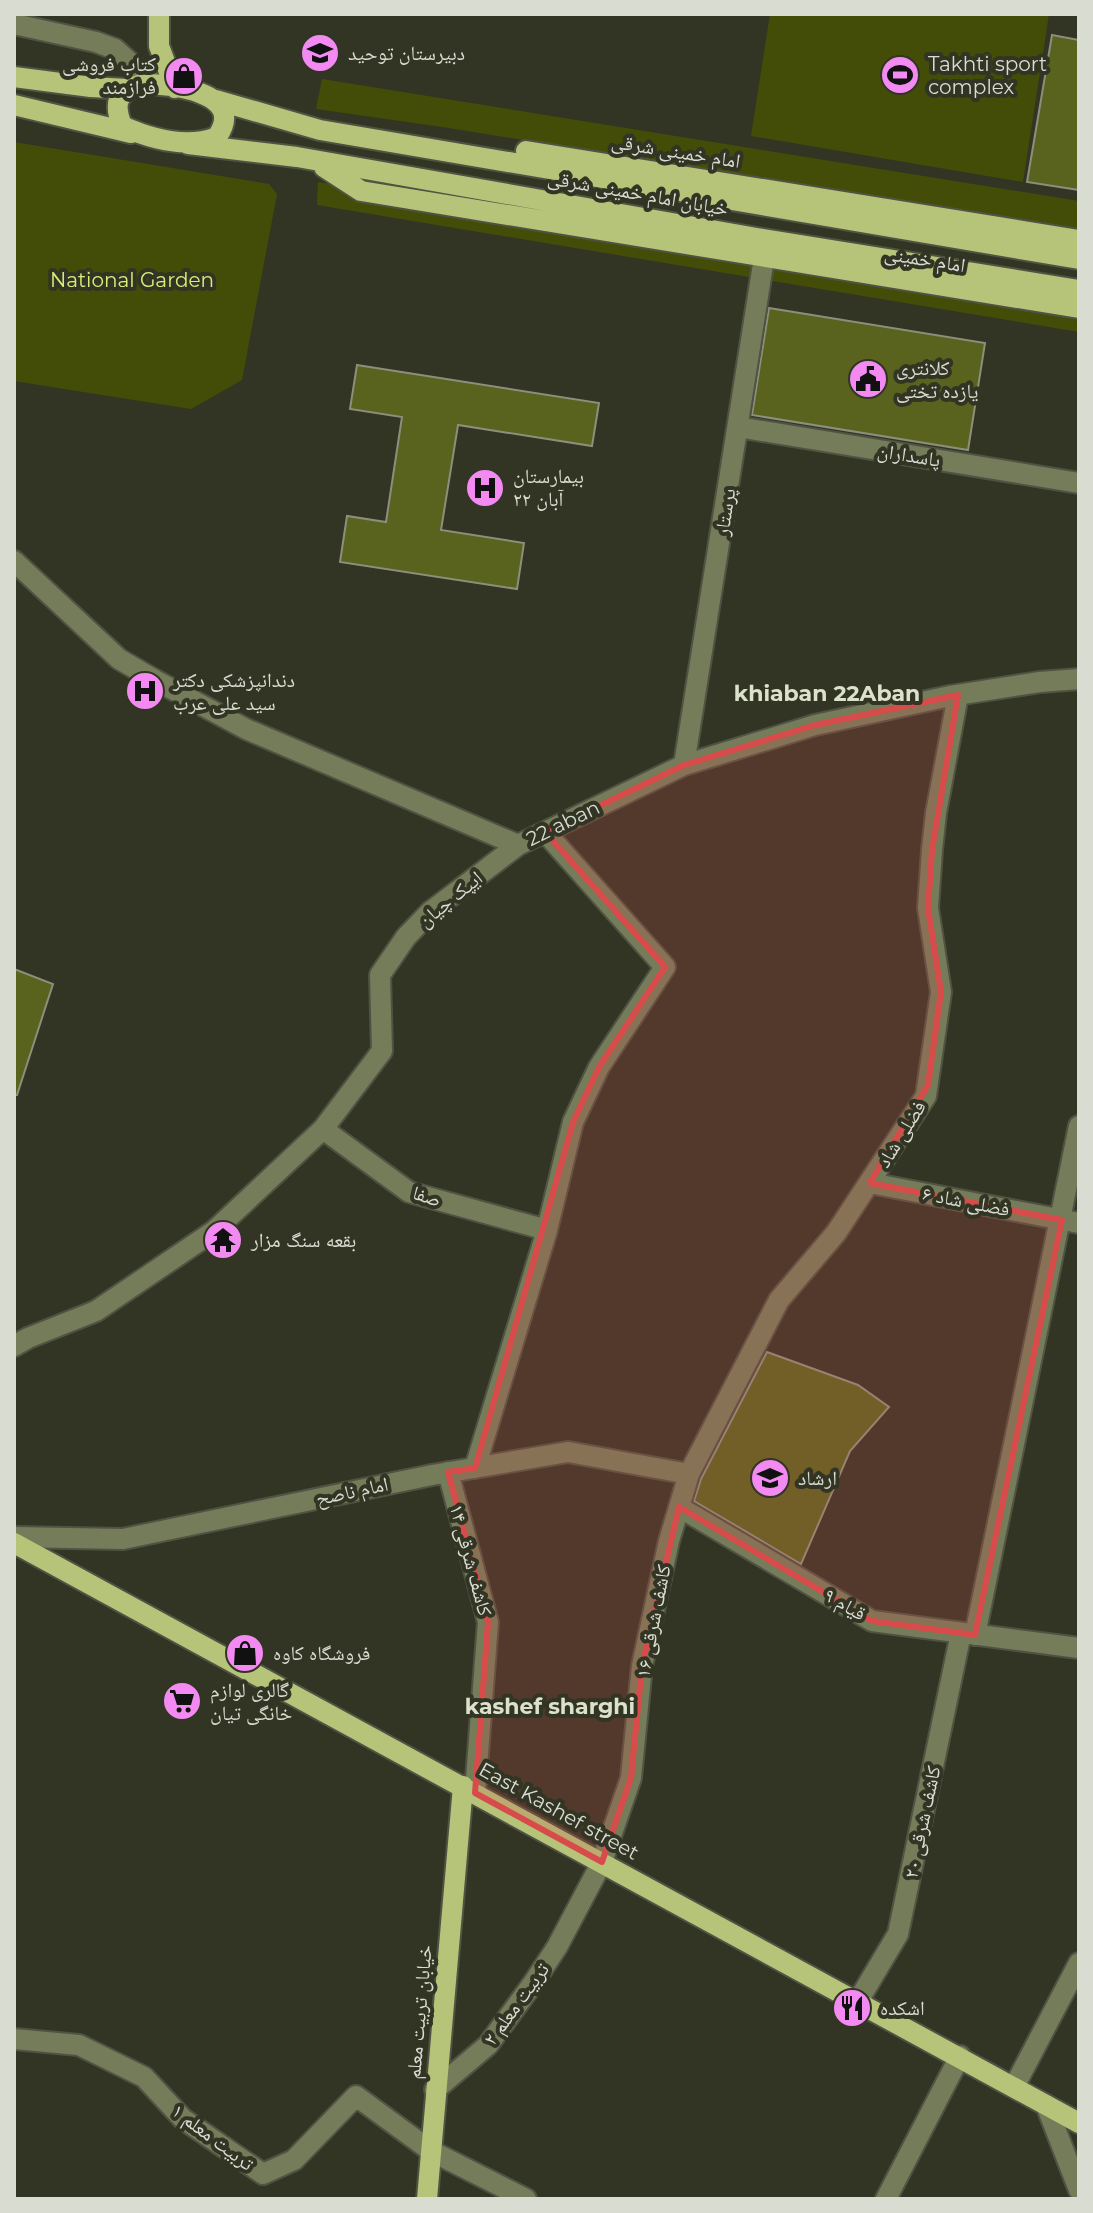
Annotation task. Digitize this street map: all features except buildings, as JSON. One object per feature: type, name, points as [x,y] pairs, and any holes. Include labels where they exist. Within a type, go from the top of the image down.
[{"type":"main road","points":[[159,14],[159,46],[175,88]]},
{"type":"main road","points":[[14,77],[127,89],[154,84]]},
{"type":"main road","name":"خیابان امام خمینی شرقی","points":[[154,84],[320,130],[1079,259]]},
{"type":"main road","points":[[127,89],[117,101],[117,113],[122,126],[142,135]]},
{"type":"main road","points":[[188,144],[217,137],[224,127],[224,111],[216,100]]},
{"type":"main road","points":[[14,105],[142,135]]},
{"type":"main road","name":"امام خمینی شرقی","points":[[264,114],[299,114],[1079,240]]},
{"type":"main road","name":"خیابان امام خمینی شرقی","points":[[142,135],[314,160],[757,238],[1079,290]]},
{"type":"main road","points":[[314,160],[361,191],[764,258]]},
{"type":"main road","name":"امام خمینی","points":[[764,258],[1079,308]]},
{"type":"main road","name":"East Kashef street","points":[[14,1543],[1079,2123]]},
{"type":"main road","name":"خیابان تربیت معلم","points":[[427,2199],[460,1830],[469,1790]]},
{"type":"main road","points":[[460,1830],[494,1804]]},
{"type":"street","points":[[14,24],[115,49],[154,84]]},
{"type":"street","name":"پرستار","points":[[684,765],[764,258]]},
{"type":"street","name":"پاسداران","points":[[738,427],[1079,483]]},
{"type":"street","name":"22 aban","points":[[14,561],[119,659],[155,680],[246,729],[518,845],[684,765],[815,725],[958,695],[1079,679]]},
{"type":"street","name":"فضلی شاد","points":[[689,1474],[779,1300],[836,1233],[926,1096],[941,992],[928,908],[932,850],[958,695]]},
{"type":"street","points":[[475,1468],[547,1230],[573,1122],[599,1067],[665,967],[545,832]]},
{"type":"street","name":"ایپک چیان","points":[[14,1346],[96,1311],[214,1231],[323,1129],[382,1051],[380,975],[406,937],[430,912],[518,845]]},
{"type":"street","name":"کاشف شرقی ۲۰","points":[[858,2001],[898,1934],[1070,1221],[1079,1126]]},
{"type":"street","name":"صفا","points":[[323,1129],[409,1192],[547,1230]]},
{"type":"street","name":"فضلی شاد ۶","points":[[870,1183],[1070,1221]]},
{"type":"street","name":"امام ناصح","points":[[14,1543],[123,1539],[448,1472],[568,1452],[689,1474]]},
{"type":"street","name":"کاشف شرقی ۱۴","points":[[448,1472],[488,1622],[469,1790]]},
{"type":"street","name":"کاشف شرقی ۱۶","points":[[557,1947],[602,1862],[631,1778],[642,1666],[669,1541],[689,1474]]},
{"type":"street","name":"قیام ۹","points":[[679,1507],[872,1621],[1079,1648]]},
{"type":"street","name":"تربیت معلم ۲","points":[[435,2090],[488,2045],[557,1947]]},
{"type":"street","points":[[1014,2087],[1079,1963]]},
{"type":"street","name":"تربیت معلم ۱","points":[[14,2039],[79,2045],[144,2077],[183,2119],[263,2174],[294,2160],[356,2096],[431,2151]]},
{"type":"street","points":[[886,2199],[960,2056]]},
{"type":"street","points":[[1046,2105],[1079,2192],[1077,2199]]},
{"type":"street","points":[[431,2151],[526,2199]]},
{"type":"highlighted area","points":[[958,695],[932,850],[928,908],[941,992],[928,1085],[870,1183],[1062,1220],[975,1635],[872,1621],[679,1507],[642,1666],[631,1778],[602,1862],[475,1793],[488,1622],[448,1472],[475,1468],[573,1122],[599,1067],[665,967],[545,832],[684,765],[815,725]]},
{"type":"green space","name":"Takhti sport complex","points":[[770,14],[1049,14],[1023,182],[751,136]]},
{"type":"green space","points":[[322,79],[1079,201],[1079,230],[316,109]]},
{"type":"green space","name":"National Garden","points":[[14,142],[269,184],[277,194],[242,380],[191,409],[14,381]]},
{"type":"green space","points":[[318,182],[1079,306],[1079,332],[317,205]]},
{"type":"place","name":"دبیرستان توحید","points":[[320,53]]},
{"type":"place","name":"Takhti sport complex","points":[[900,75]]},
{"type":"place","name":"کتاب فروشی فرازمند","points":[[184,76]]},
{"type":"place","name":"کلانتری یازده تختی","points":[[868,379]]},
{"type":"place","name":"بیمارستان ۲۲ آبان","points":[[485,488]]},
{"type":"place","name":"دندانپزشکی دکتر سید علی عرب","points":[[145,691]]},
{"type":"place","name":"بقعه سنگ مزار","points":[[223,1240]]},
{"type":"place","name":"ارشاد","points":[[770,1478]]},
{"type":"place","name":"فروشگاه کاوه","points":[[245,1653]]},
{"type":"place","name":"گالری لوازم خانگی تیان","points":[[182,1701]]},
{"type":"place","name":"اشکده","points":[[852,2008]]},
{"type":"district","name":"khiaban 22Aban","points":[[827,693]]},
{"type":"district","name":"kashef sharghi","points":[[550,1706]]}]
